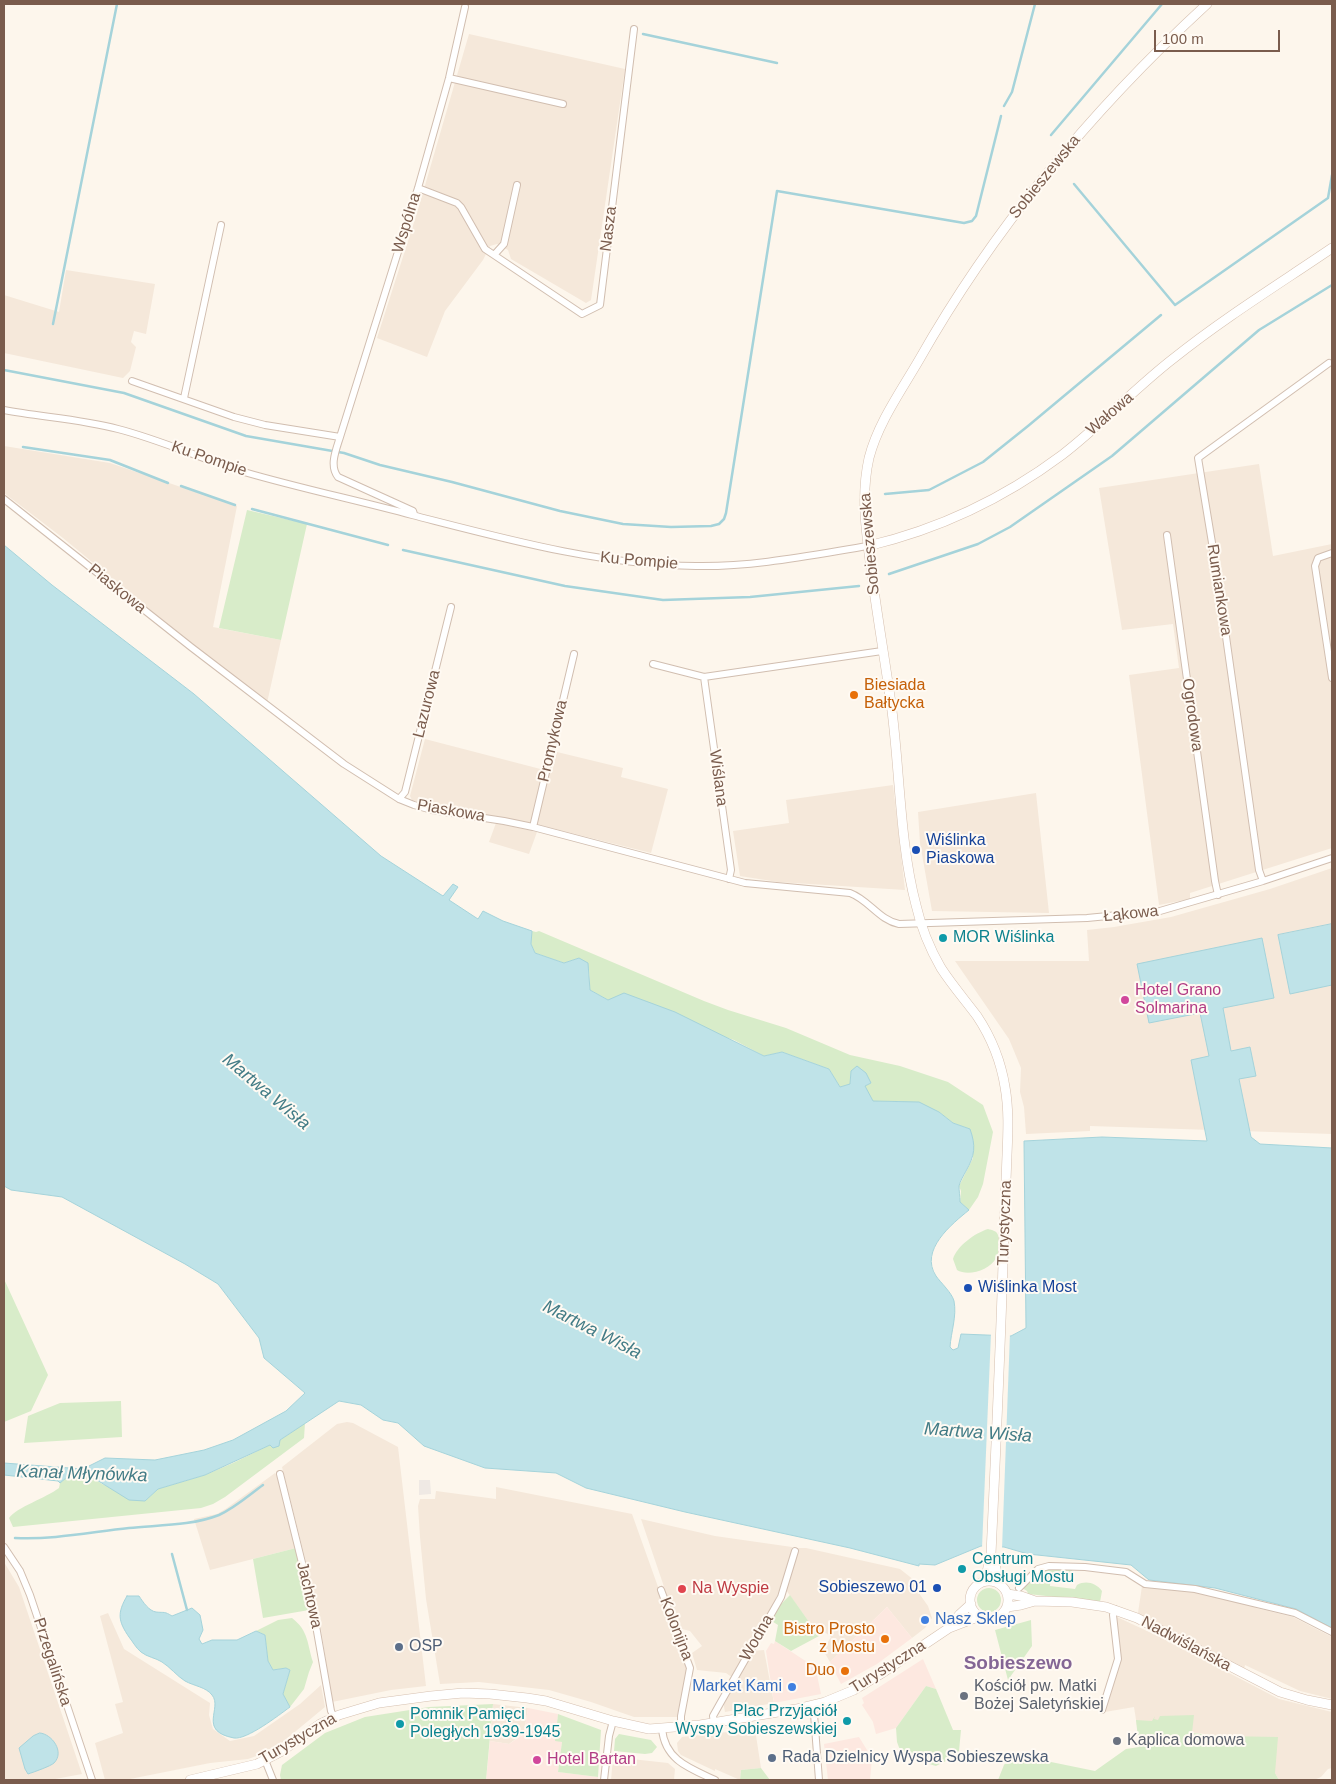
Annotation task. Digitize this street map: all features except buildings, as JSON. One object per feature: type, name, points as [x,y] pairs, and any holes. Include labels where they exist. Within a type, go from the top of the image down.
[{"type":"main road","name":"Sobieszewska","points":[[1008,1116],[1004,1081],[992,1044],[977,1017],[942,970],[928,942],[914,896],[909,872],[892,708],[882,651],[868,546],[864,492],[866,476],[872,450],[885,417],[928,343],[987,253],[1056,161],[1116,93],[1172,36],[1207,4]]},
{"type":"main road","name":"Wałowa","points":[[868,546],[902,538],[944,523],[987,502],[1035,474],[1087,435],[1172,359],[1332,248]]},
{"type":"main road","name":"Turystyczna","points":[[991,1553],[1008,1116]]},
{"type":"main road","points":[[985,1581],[998,1583],[1007,1594],[1007,1607],[998,1616],[986,1618],[980,1616],[971,1604],[974,1589],[985,1581],[991,1553]]},
{"type":"main road","points":[[991,1553],[998,1583]]},
{"type":"main road","name":"Nadwiślańska","points":[[1007,1594],[1035,1601],[1089,1604],[1114,1609],[1137,1618],[1280,1692],[1332,1705]]},
{"type":"main road","name":"Nadwiślańska","points":[[1007,1607],[1035,1601]]},
{"type":"main road","name":"Turystyczna","points":[[949,1628],[971,1604]]},
{"type":"main road","name":"Turystyczna","points":[[190,1780],[245,1768],[265,1760],[334,1717],[362,1707],[463,1693],[536,1699],[649,1729],[714,1723],[812,1706],[864,1684],[949,1628],[980,1616]]},
{"type":"street","name":"Wspólna","points":[[339,440],[418,188],[449,78],[465,7]]},
{"type":"street","name":"Nasza","points":[[418,188],[462,206],[485,249],[582,314],[600,305],[634,29]]},
{"type":"street","points":[[449,78],[563,104]]},
{"type":"street","points":[[494,255],[504,244],[517,185]]},
{"type":"street","points":[[184,398],[221,225]]},
{"type":"street","name":"Rumiankowa","points":[[1264,881],[1259,870],[1217,573],[1198,458],[1329,363]]},
{"type":"street","points":[[132,381],[234,417],[339,440]]},
{"type":"street","name":"Ku Pompie","points":[[4,410],[115,428],[244,472],[501,538],[585,556],[696,566],[737,565],[868,546]]},
{"type":"street","name":"Ku Pompie","points":[[339,440],[334,461],[334,473],[338,477],[413,511],[414,515]]},
{"type":"street","name":"Piaskowa","points":[[4,499],[191,647],[337,759],[399,799],[414,806],[446,813],[492,818],[532,827],[752,884],[850,893],[863,899],[889,921],[899,924],[921,923]]},
{"type":"street","name":"Ogrodowa","points":[[1167,535],[1218,895]]},
{"type":"street","points":[[1332,552],[1318,558],[1315,566],[1332,678]]},
{"type":"street","name":"Lazurowa","points":[[399,799],[405,792],[451,607]]},
{"type":"street","points":[[653,664],[704,677],[882,651]]},
{"type":"street","name":"Promykowa","points":[[532,827],[574,654]]},
{"type":"street","name":"Wiślana","points":[[704,677],[731,870],[730,879]]},
{"type":"street","name":"Łąkowa","points":[[921,923],[1112,916],[1160,911],[1264,881],[1332,858]]},
{"type":"street","name":"Jachtowa","points":[[280,1474],[312,1603],[331,1711],[334,1717]]},
{"type":"street","name":"Przegalińska","points":[[4,1547],[20,1571],[30,1595],[92,1780]]},
{"type":"street","name":"Wodna","points":[[714,1723],[713,1716],[781,1596],[795,1552]]},
{"type":"street","points":[[1019,1588],[1038,1569],[1049,1566],[1085,1567],[1126,1572],[1145,1584],[1202,1590],[1295,1613],[1332,1632]]},
{"type":"street","name":"Kolonijna","points":[[661,1590],[690,1668],[681,1716],[681,1727]]},
{"type":"street","points":[[1102,1710],[1118,1659],[1114,1609]]},
{"type":"street","points":[[812,1706],[819,1780]]},
{"type":"street","points":[[604,1780],[609,1736],[614,1721]]},
{"type":"street","points":[[662,1728],[665,1745],[677,1760],[715,1780]]},
{"type":"street","points":[[265,1760],[273,1780]]},
{"type":"shaded area","points":[[469,34],[625,69],[591,300],[586,303],[511,259],[508,250],[497,244],[490,246],[483,260],[445,311],[427,357],[377,338],[417,213]]},
{"type":"shaded area","points":[[66,270],[155,284],[146,334],[134,331],[131,342],[136,347],[130,371],[123,378],[4,353],[4,295],[59,312]]},
{"type":"shaded area","points":[[4,446],[110,463],[237,506],[213,627],[281,640],[267,703],[195,647],[63,538],[4,493]]},
{"type":"shaded area","points":[[1259,464],[1273,556],[1332,544],[1332,848],[1190,893],[1190,899],[1159,905],[1129,675],[1179,668],[1173,624],[1122,630],[1099,488]]},
{"type":"shaded area","points":[[425,739],[552,772],[557,752],[623,768],[621,777],[668,789],[651,853],[527,822],[438,808],[412,800],[410,796]]},
{"type":"shaded area","points":[[893,785],[905,890],[778,882],[740,876],[733,831],[789,823],[786,800]]},
{"type":"shaded area","points":[[1036,793],[1049,913],[932,911],[920,843],[918,812]]},
{"type":"shaded area","points":[[496,823],[537,832],[529,854],[489,842]]},
{"type":"shaded area","points":[[1332,868],[1332,1134],[1090,1126],[1090,1131],[1026,1134],[1024,1107],[1020,1092],[1021,1068],[1009,1039],[955,961],[1089,961],[1087,930],[1171,917],[1270,889]]},
{"type":"shaded area","points":[[353,1423],[398,1447],[426,1686],[391,1690],[332,1702],[318,1609],[282,1467],[337,1424]]},
{"type":"shaded area","points":[[275,1473],[279,1478],[296,1548],[210,1570],[194,1519],[217,1514]]},
{"type":"shaded area","points":[[419,1480],[430,1480],[431,1494],[419,1495]]},
{"type":"shaded area","points":[[496,1487],[632,1514],[687,1668],[677,1717],[634,1717],[549,1690],[479,1682],[440,1684],[426,1599],[418,1506],[420,1499],[435,1499],[436,1491],[496,1499]]},
{"type":"shaded area","points":[[641,1519],[715,1536],[792,1547],[791,1559],[773,1606],[733,1678],[726,1673],[697,1670],[692,1653],[702,1646],[690,1631],[678,1628]]},
{"type":"shaded area","points":[[799,1548],[900,1569],[919,1584],[916,1589],[928,1606],[932,1618],[925,1628],[912,1638],[887,1607],[830,1662],[823,1650],[831,1637],[822,1630],[819,1636],[786,1590]]},
{"type":"shaded area","points":[[4,1562],[19,1587],[82,1774],[50,1780],[4,1780]]},
{"type":"shaded area","points":[[1142,1586],[1202,1592],[1255,1605],[1256,1608],[1293,1617],[1332,1637],[1332,1699],[1300,1691],[1245,1665],[1244,1670],[1192,1644],[1138,1613]]},
{"type":"shaded area","points":[[887,1607],[912,1638],[877,1664],[841,1684],[830,1662]]},
{"type":"shaded area","points":[[108,1613],[124,1649],[210,1703],[209,1715],[213,1729],[230,1741],[254,1736],[300,1704],[321,1685],[325,1707],[273,1750],[248,1759],[210,1763],[125,1780],[105,1780],[95,1743],[123,1733],[115,1704],[123,1702],[100,1616]]},
{"type":"shaded area","points":[[1117,1617],[1162,1638],[1279,1699],[1332,1712],[1332,1768],[1314,1780],[1279,1780],[1275,1773],[1222,1736],[1137,1726],[1134,1707],[1105,1712],[1121,1658]]},
{"type":"shaded area","points":[[775,1641],[815,1665],[821,1694],[774,1703],[766,1651],[771,1643],[774,1644]]},
{"type":"shaded area","points":[[764,1650],[774,1703],[725,1712],[723,1701],[753,1651]]},
{"type":"shaded area","points":[[923,1659],[936,1689],[926,1686],[896,1728],[876,1734],[873,1722],[862,1705],[864,1703],[862,1698]]},
{"type":"shaded area","points":[[493,1704],[528,1708],[524,1733],[509,1744],[490,1741]]},
{"type":"shaded area","points":[[528,1708],[558,1714],[555,1740],[562,1742],[558,1772],[598,1777],[598,1780],[486,1780],[490,1741],[509,1744],[524,1734]]},
{"type":"shaded area","points":[[755,1729],[761,1768],[741,1770],[740,1780],[715,1769],[715,1771],[681,1755],[678,1751],[677,1743],[682,1737]]},
{"type":"shaded area","points":[[859,1737],[872,1758],[870,1780],[828,1780],[824,1744]]},
{"type":"shaded area","points":[[613,1757],[668,1763],[675,1769],[674,1780],[611,1780]]},
{"type":"green space","points":[[247,510],[307,524],[281,640],[219,628]]},
{"type":"green space","points":[[532,931],[539,931],[704,1001],[786,1028],[850,1055],[900,1066],[948,1082],[983,1105],[993,1132],[983,1184],[978,1197],[969,1210],[960,1202],[961,1191],[959,1186],[973,1158],[969,1129],[953,1123],[939,1112],[899,1101],[873,1102],[864,1086],[871,1083],[851,1071],[850,1085],[840,1087],[829,1069],[782,1052],[764,1056],[734,1040],[608,1000],[590,990],[589,969],[579,958],[564,963],[535,953],[531,944]]},
{"type":"green space","points":[[988,1229],[995,1232],[999,1237],[998,1253],[993,1262],[978,1271],[967,1273],[957,1270],[953,1259],[958,1249],[972,1237]]},
{"type":"green space","points":[[4,1279],[48,1375],[31,1411],[4,1422]]},
{"type":"green space","points":[[121,1401],[122,1437],[24,1443],[28,1416],[60,1403]]},
{"type":"green space","points":[[305,1423],[304,1438],[225,1497],[201,1508],[13,1527],[9,1518],[18,1510],[59,1488],[60,1483],[66,1478],[92,1477],[102,1484],[145,1501],[158,1489],[205,1475],[233,1463],[280,1440]]},
{"type":"green space","points":[[296,1548],[309,1610],[263,1618],[253,1559]]},
{"type":"green space","points":[[1041,1569],[1072,1569],[1072,1573],[1051,1574],[1050,1586],[1075,1589],[1080,1583],[1091,1583],[1102,1591],[1100,1602],[1028,1594],[1022,1588]]},
{"type":"green space","points":[[984,1588],[994,1588],[1001,1595],[1001,1605],[994,1612],[984,1612],[977,1605],[977,1595]]},
{"type":"green space","points":[[790,1595],[819,1636],[791,1651],[775,1641],[778,1625],[770,1620],[780,1605]]},
{"type":"green space","points":[[292,1618],[305,1633],[313,1662],[304,1689],[290,1707],[283,1694],[290,1670],[286,1668],[273,1670],[268,1661],[265,1635],[256,1631],[278,1620]]},
{"type":"green space","points":[[1031,1620],[1032,1646],[1008,1680],[995,1630]]},
{"type":"green space","points":[[926,1686],[936,1689],[953,1730],[961,1730],[959,1751],[952,1758],[936,1766],[909,1758],[900,1750],[897,1742],[896,1728]]},
{"type":"green space","points":[[493,1704],[486,1780],[281,1780],[282,1765],[325,1733],[365,1717],[429,1707]]},
{"type":"green space","points":[[558,1714],[601,1730],[598,1777],[558,1772],[562,1742],[555,1741]]},
{"type":"green space","points":[[1194,1715],[1192,1733],[1222,1736],[1278,1737],[1275,1773],[1279,1780],[998,1780],[1004,1765],[1012,1754],[1095,1771],[1126,1749],[1139,1747],[1136,1720],[1152,1721],[1155,1716],[1154,1719],[1158,1720],[1160,1716]]},
{"type":"green space","points":[[619,1734],[651,1740],[657,1747],[652,1753],[645,1754],[614,1751],[615,1739]]},
{"type":"green space","points":[[761,1768],[770,1780],[740,1780],[741,1770]]},
{"type":"water","points":[[4,545],[52,585],[194,694],[381,856],[443,896],[453,884],[458,887],[449,900],[478,919],[483,911],[503,921],[532,931],[531,944],[535,953],[564,963],[579,958],[588,963],[590,990],[608,1000],[624,993],[675,1012],[764,1056],[782,1052],[829,1069],[840,1087],[850,1084],[851,1071],[857,1066],[866,1073],[871,1083],[865,1086],[873,1101],[919,1102],[939,1112],[953,1123],[970,1129],[974,1146],[973,1155],[959,1186],[960,1202],[969,1210],[940,1238],[934,1247],[932,1257],[932,1266],[936,1276],[949,1291],[954,1301],[955,1307],[950,1347],[953,1350],[958,1348],[961,1334],[1011,1336],[1026,1328],[1024,1141],[1102,1137],[1207,1141],[1191,1060],[1209,1056],[1200,1013],[1149,1023],[1137,964],[1262,938],[1274,998],[1223,1008],[1231,1051],[1250,1047],[1256,1076],[1239,1079],[1251,1137],[1260,1144],[1332,1148],[1332,1628],[1296,1609],[1215,1588],[1149,1580],[1131,1565],[1028,1554],[1004,1547],[981,1546],[935,1565],[919,1564],[919,1566],[850,1548],[586,1488],[556,1473],[485,1468],[424,1446],[398,1423],[383,1420],[361,1405],[339,1401],[280,1440],[279,1446],[273,1448],[270,1445],[205,1475],[158,1489],[145,1501],[129,1500],[92,1477],[66,1478],[60,1483],[58,1481],[4,1475],[4,1463],[83,1469],[105,1458],[155,1460],[204,1450],[233,1440],[286,1411],[305,1393],[264,1358],[259,1338],[218,1284],[62,1197],[11,1190],[4,1186]]},
{"type":"water","points":[[1332,924],[1332,985],[1290,994],[1278,935]]},
{"type":"water","points":[[127,1596],[139,1596],[151,1610],[172,1616],[192,1608],[200,1615],[203,1630],[199,1639],[202,1644],[212,1640],[237,1640],[256,1631],[265,1635],[268,1661],[273,1670],[286,1668],[290,1670],[283,1694],[290,1707],[263,1726],[240,1738],[223,1735],[216,1730],[214,1725],[215,1700],[212,1695],[203,1688],[185,1681],[162,1662],[143,1654],[129,1637],[120,1617],[120,1612]]},
{"type":"water","points":[[40,1733],[49,1737],[56,1744],[58,1749],[57,1759],[54,1763],[28,1774],[19,1748],[33,1736]]},
{"type":"pier","points":[[991,1333],[1010,1333],[1002,1549],[982,1548]]},
{"type":"waterway","points":[[53,324],[117,4]]},
{"type":"waterway","points":[[1004,106],[1012,92],[1035,4]]},
{"type":"waterway","points":[[1051,135],[1162,4]]},
{"type":"waterway","points":[[643,34],[777,63]]},
{"type":"waterway","points":[[4,370],[124,393],[246,436],[344,453],[380,465],[560,511],[623,524],[671,527],[719,524],[724,519],[726,513],[777,191],[964,223],[972,221],[976,216],[1001,116]]},
{"type":"waterway","points":[[1074,184],[1175,305],[1328,198],[1332,175]]},
{"type":"waterway","points":[[889,574],[978,544],[1010,527],[1112,456],[1259,330],[1332,285]]},
{"type":"waterway","points":[[885,494],[929,490],[983,462],[1161,315]]},
{"type":"waterway","points":[[23,447],[110,460],[168,483]]},
{"type":"waterway","points":[[181,486],[235,505]]},
{"type":"waterway","points":[[252,509],[388,545]]},
{"type":"waterway","points":[[403,550],[565,586],[663,600],[750,597],[859,586]]},
{"type":"waterway","points":[[15,1538],[58,1537],[208,1519],[225,1512],[263,1485]]},
{"type":"waterway","points":[[172,1554],[187,1610]]},
{"type":"place","name":"Biesiada Bałtycka","points":[[854,695]]},
{"type":"place","name":"Wiślinka Piaskowa","points":[[916,850]]},
{"type":"place","name":"MOR Wiślinka","points":[[943,938]]},
{"type":"place","name":"Hotel Grano Solmarina","points":[[1125,1000]]},
{"type":"place","name":"Wiślinka Most","points":[[968,1288]]},
{"type":"place","name":"Centrum Obsługi Mostu","points":[[962,1569]]},
{"type":"place","name":"Sobieszewo 01","points":[[937,1588]]},
{"type":"place","name":"Na Wyspie","points":[[682,1589]]},
{"type":"place","name":"Nasz Sklep","points":[[925,1620]]},
{"type":"place","name":"Bistro Prosto z Mostu","points":[[885,1639]]},
{"type":"place","name":"OSP","points":[[399,1647]]},
{"type":"place","name":"Duo","points":[[845,1671]]},
{"type":"place","name":"Market Kami","points":[[792,1687]]},
{"type":"place","name":"Kościół pw. Matki Bożej Saletyńskiej","points":[[964,1696]]},
{"type":"place","name":"Plac Przyjaciół Wyspy Sobieszewskiej","points":[[847,1721]]},
{"type":"place","name":"Pomnik Pamięci Poległych 1939-1945","points":[[400,1724]]},
{"type":"place","name":"Kaplica domowa","points":[[1117,1741]]},
{"type":"place","name":"Rada Dzielnicy Wyspa Sobieszewska","points":[[772,1758]]},
{"type":"place","name":"Hotel Bartan","points":[[537,1760]]},
{"type":"district","name":"Sobieszewo","points":[[1018,1664]]},
{"type":"water label","name":"Martwa Wisła","points":[[266,1092]]},
{"type":"water label","name":"Martwa Wisła","points":[[592,1330]]},
{"type":"water label","name":"Martwa Wisła","points":[[978,1433]]},
{"type":"water label","name":"Kanał Młynówka","points":[[82,1474]]}]
